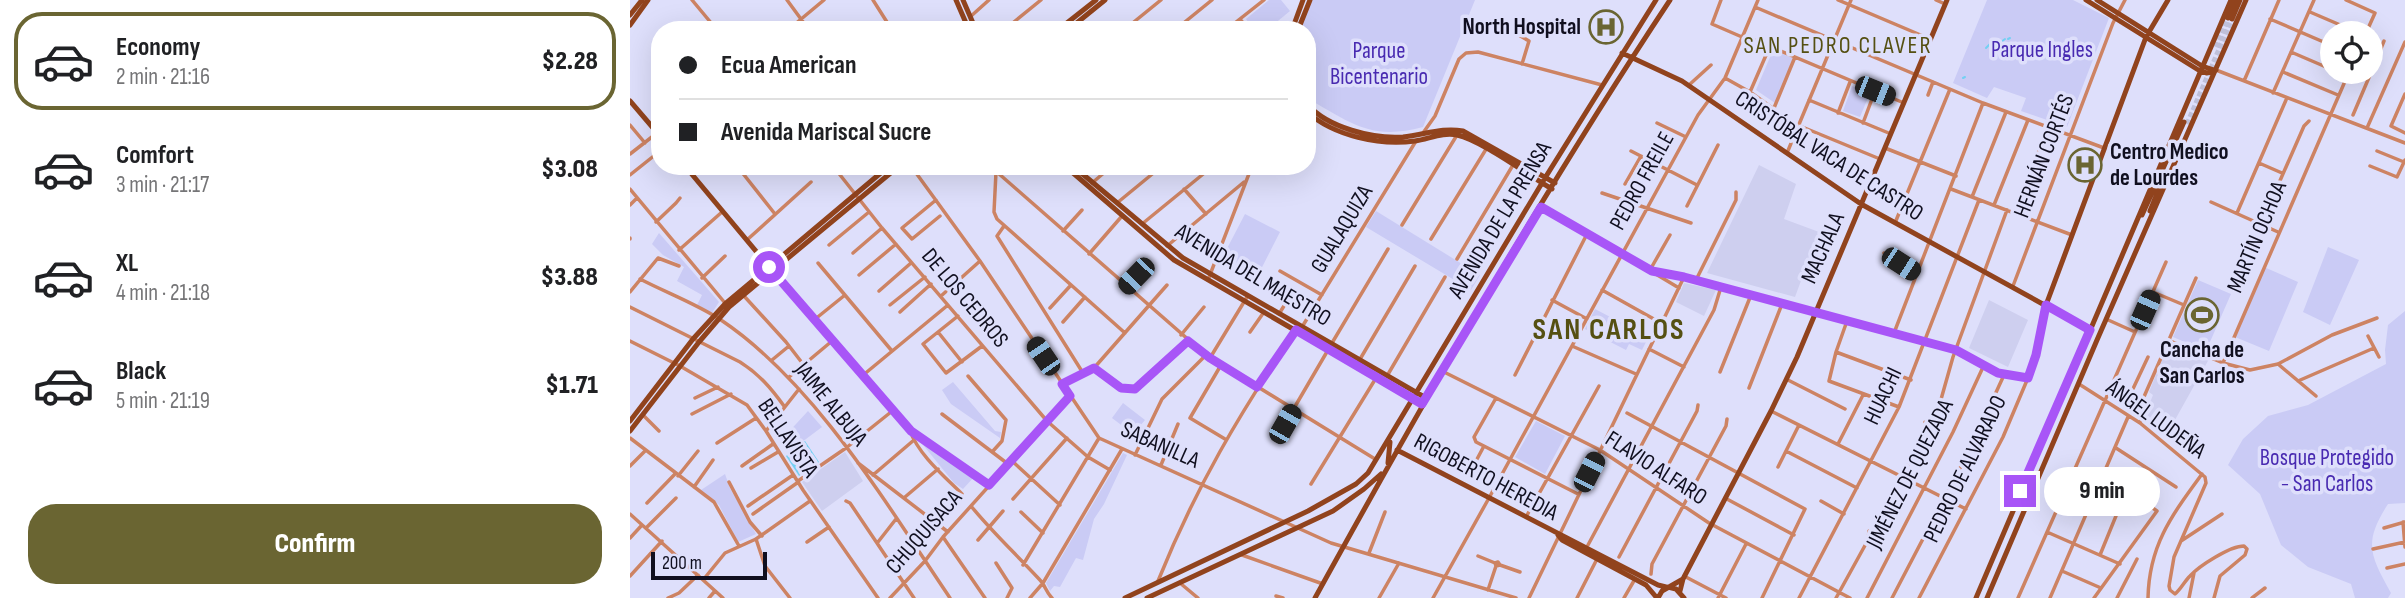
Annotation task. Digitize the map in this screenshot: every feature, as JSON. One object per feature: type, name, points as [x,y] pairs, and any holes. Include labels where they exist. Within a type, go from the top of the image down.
[{"type":"main road","points":[[630,9],[639,0]]},
{"type":"main road","points":[[630,15],[639,0]]},
{"type":"main road","points":[[630,23],[648,0]]},
{"type":"main road","points":[[1069,21],[1095,0]]},
{"type":"main road","points":[[1079,21],[1105,0]]},
{"type":"main road","points":[[1297,21],[1303,0]]},
{"type":"main road","points":[[1299,21],[1310,0]]},
{"type":"main road","name":"AVENIDA DE LA PRENSA","points":[[1125,598],[1284,522],[1356,484],[1377,460],[1543,180],[1656,0]]},
{"type":"main road","name":"AVENIDA DE LA PRENSA","points":[[1315,598],[1424,401],[1553,186],[1670,0]]},
{"type":"main road","points":[[2086,0],[2117,14]]},
{"type":"main road","points":[[2097,0],[2201,69],[2216,70]]},
{"type":"main road","name":"PEDRO DE ALVARADO","points":[[2046,305],[2148,35],[2168,0]]},
{"type":"main road","points":[[2230,19],[2236,0]]},
{"type":"main road","points":[[1976,598],[2201,69],[2236,0]]},
{"type":"main road","points":[[1987,598],[2246,0]]},
{"type":"main road","points":[[960,2],[972,21]]},
{"type":"main road","points":[[960,2],[966,21]]},
{"type":"main road","name":"MACHALA","points":[[1680,591],[1684,577],[1786,379],[1946,2]]},
{"type":"main road","points":[[2215,39],[2213,53],[2219,55],[2224,51]]},
{"type":"main road","name":"CRISTÓBAL VACA DE CASTRO","points":[[1622,54],[1689,85],[1861,204],[2090,330]]},
{"type":"main road","points":[[2194,89],[2198,85],[2204,87],[2204,99]]},
{"type":"main road","points":[[630,101],[651,127]]},
{"type":"main road","points":[[1316,110],[1332,122],[1391,140],[1451,129],[1472,134],[1488,147],[1553,186]]},
{"type":"main road","points":[[1316,119],[1339,131],[1373,141],[1416,141],[1457,135],[1488,147]]},
{"type":"main road","points":[[2130,238],[2185,123],[2142,229],[2141,240]]},
{"type":"main road","points":[[692,175],[771,269]]},
{"type":"main road","points":[[857,197],[880,175]]},
{"type":"main road","points":[[630,431],[725,304],[887,175]]},
{"type":"main road","name":"AVENIDA DEL MAESTRO","points":[[1079,175],[1117,203],[1142,224],[1147,233],[1191,267],[1302,327],[1330,347]]},
{"type":"main road","name":"AVENIDA DEL MAESTRO","points":[[1080,175],[1092,183],[1122,216],[1167,246],[1191,267]]},
{"type":"main road","points":[[716,317],[744,296],[771,269]]},
{"type":"main road","name":"AVENIDA DEL MAESTRO","points":[[1246,299],[1296,330],[1387,376],[1415,396]]},
{"type":"main road","name":"AVENIDA DEL MAESTRO","points":[[1358,363],[1376,377],[1424,401]]},
{"type":"main road","points":[[630,421],[678,365]]},
{"type":"main road","points":[[2055,413],[2065,418]]},
{"type":"main road","points":[[1391,437],[1391,457]]},
{"type":"main road","name":"RIGOBERTO HEREDIA","points":[[1397,450],[1598,557],[1648,587],[1657,598],[1667,587]]},
{"type":"main road","points":[[1147,598],[1333,511],[1364,489],[1388,466]]},
{"type":"main road","points":[[1364,489],[1372,493]]},
{"type":"main road","name":"RIGOBERTO HEREDIA","points":[[1598,557],[1680,591]]},
{"type":"main road","points":[[1667,587],[1684,577]]},
{"type":"main road","points":[[1680,591],[1684,598]]},
{"type":"street","points":[[692,0],[710,21]]},
{"type":"street","points":[[787,0],[801,19]]},
{"type":"street","points":[[799,21],[824,0]]},
{"type":"street","points":[[873,0],[886,21]]},
{"type":"street","points":[[970,17],[989,0]]},
{"type":"street","points":[[1015,21],[1041,0]]},
{"type":"street","points":[[1150,0],[1154,5]]},
{"type":"street","points":[[1135,21],[1161,0]]},
{"type":"street","points":[[1186,21],[1212,0]]},
{"type":"street","points":[[1237,21],[1264,0]]},
{"type":"street","points":[[1721,0],[1712,24],[1904,103]]},
{"type":"street","name":"PEDRO FREILE","points":[[1433,598],[1698,115],[1725,78],[1758,0]]},
{"type":"street","points":[[1838,0],[1850,2],[1930,39]]},
{"type":"street","points":[[1936,0],[1946,2]]},
{"type":"street","name":"HERNÁN CORTÉS","points":[[2013,286],[2117,14],[2125,0]]},
{"type":"street","points":[[2244,81],[2279,0]]},
{"type":"street","points":[[2273,93],[2314,0]]},
{"type":"street","points":[[2346,0],[2375,13],[2371,21]]},
{"type":"street","points":[[1787,153],[1850,2]]},
{"type":"street","points":[[1755,7],[1983,103],[2105,148]]},
{"type":"street","points":[[2309,12],[2330,21]]},
{"type":"street","points":[[2270,19],[2320,40]]},
{"type":"street","points":[[1503,26],[1529,41],[1522,64]]},
{"type":"street","points":[[2367,128],[2405,42]]},
{"type":"street","points":[[1751,92],[1770,46]]},
{"type":"street","name":"GUALAQUIZA","points":[[1302,327],[1416,141],[1435,116],[1464,54],[1478,52],[1602,85]]},
{"type":"street","points":[[2291,52],[2320,65]]},
{"type":"street","points":[[1774,108],[1795,57]]},
{"type":"street","points":[[1689,85],[1711,65]]},
{"type":"street","points":[[2216,70],[2405,143]]},
{"type":"street","points":[[2283,72],[2338,96]]},
{"type":"street","points":[[1725,78],[1751,92],[1799,125],[1880,159]]},
{"type":"street","points":[[1838,113],[1850,81]]},
{"type":"street","points":[[1928,94],[1933,82]]},
{"type":"street","name":"MARTÍN OCHOA","points":[[2222,363],[2343,84]]},
{"type":"street","points":[[2353,115],[2366,84]]},
{"type":"street","points":[[1895,223],[1950,89]]},
{"type":"street","points":[[1863,123],[1875,91]]},
{"type":"street","points":[[2398,140],[2403,132],[2391,126],[2405,94]]},
{"type":"street","points":[[2237,213],[2287,99]]},
{"type":"street","points":[[1810,100],[1891,134]]},
{"type":"street","points":[[1894,334],[1983,103]]},
{"type":"street","points":[[1972,197],[2006,111]]},
{"type":"street","points":[[1994,205],[2028,120]]},
{"type":"street","points":[[2261,224],[2282,173],[2304,126],[2309,121]]},
{"type":"street","points":[[1657,123],[1686,137]]},
{"type":"street","points":[[630,125],[645,143]]},
{"type":"street","points":[[2015,213],[2048,127]]},
{"type":"street","points":[[1402,225],[1457,135]]},
{"type":"street","points":[[630,154],[651,139]]},
{"type":"street","points":[[1687,206],[1718,145]]},
{"type":"street","points":[[1432,239],[1488,147]]},
{"type":"street","points":[[1885,148],[1956,176]]},
{"type":"street","points":[[1631,150],[1697,185]]},
{"type":"street","points":[[2370,166],[2397,177],[2404,161],[2376,151]]},
{"type":"street","points":[[1625,184],[1641,156]]},
{"type":"street","points":[[630,174],[651,158]]},
{"type":"street","points":[[1457,259],[1514,163]]},
{"type":"street","points":[[2259,163],[2282,173]]},
{"type":"street","points":[[744,175],[775,214]]},
{"type":"street","name":"DE LOS CEDROS","points":[[840,175],[1047,421],[1088,457],[1110,470]]},
{"type":"street","name":"SABANILLA","points":[[918,175],[980,261],[1099,438],[1343,546],[1516,598]]},
{"type":"street","points":[[996,175],[994,212],[997,219],[1125,333]]},
{"type":"street","points":[[999,175],[1208,357],[1377,460]]},
{"type":"street","points":[[1092,183],[1101,175]]},
{"type":"street","points":[[1117,203],[1151,175]]},
{"type":"street","points":[[1142,224],[1202,175]]},
{"type":"street","points":[[1209,278],[1248,175]]},
{"type":"street","points":[[1167,246],[1246,180]]},
{"type":"street","points":[[747,240],[811,182]]},
{"type":"street","points":[[630,189],[725,304]]},
{"type":"street","points":[[1184,189],[1206,214]]},
{"type":"street","points":[[1951,190],[2072,235]]},
{"type":"street","points":[[1696,280],[1736,200],[1736,192]]},
{"type":"street","points":[[1602,193],[1691,223]]},
{"type":"street","points":[[630,205],[637,198]]},
{"type":"street","points":[[656,222],[680,198]]},
{"type":"street","points":[[936,200],[902,228],[912,239],[940,216]]},
{"type":"street","name":"HUACHI","points":[[1799,598],[1899,407],[1979,200]]},
{"type":"street","points":[[2211,202],[2278,232]]},
{"type":"street","points":[[1541,207],[1679,288]]},
{"type":"street","points":[[1063,231],[1082,210]]},
{"type":"street","points":[[679,250],[722,211]]},
{"type":"street","points":[[1938,410],[1956,350],[2007,211]]},
{"type":"street","points":[[829,245],[869,212]]},
{"type":"street","points":[[1089,254],[1122,216]]},
{"type":"street","points":[[1004,226],[997,236],[1083,373]]},
{"type":"street","points":[[853,253],[882,228]]},
{"type":"street","points":[[1515,375],[1587,234]]},
{"type":"street","points":[[1651,271],[1670,235]]},
{"type":"street","points":[[859,275],[896,244]]},
{"type":"street","points":[[1276,439],[1388,249]]},
{"type":"street","points":[[1884,253],[1917,274]]},
{"type":"street","points":[[702,278],[725,256]]},
{"type":"street","points":[[630,292],[658,258],[679,266]]},
{"type":"street","points":[[941,296],[980,261]]},
{"type":"street","points":[[878,291],[912,262]]},
{"type":"street","points":[[2018,598],[2166,262]]},
{"type":"street","points":[[818,263],[892,351]]},
{"type":"street","points":[[1126,287],[1146,266]]},
{"type":"street","points":[[1358,363],[1415,266]]},
{"type":"street","points":[[771,269],[891,412],[911,431],[989,485]]},
{"type":"street","points":[[1280,271],[1322,295]]},
{"type":"street","points":[[1651,271],[1696,280],[1956,350],[2004,375],[2028,378]]},
{"type":"street","points":[[890,305],[925,276]]},
{"type":"street","points":[[1387,376],[1445,277]]},
{"type":"street","points":[[1529,598],[1684,277]]},
{"type":"street","points":[[2143,399],[2196,278]]},
{"type":"street","name":"JAIME ALBUJA","points":[[640,279],[716,317],[772,360],[789,377],[855,460],[950,598]]},
{"type":"street","points":[[900,312],[931,284]]},
{"type":"street","points":[[1050,308],[1071,285]]},
{"type":"street","points":[[1062,384],[1094,368],[1167,285]]},
{"type":"street","points":[[1588,545],[1714,310],[1721,287]]},
{"type":"street","points":[[1602,289],[1661,323]]},
{"type":"street","points":[[1271,291],[1299,307]]},
{"type":"street","points":[[2153,292],[2184,305]]},
{"type":"street","points":[[814,320],[845,295]]},
{"type":"street","points":[[1720,372],[1751,295]]},
{"type":"street","points":[[744,296],[803,364]]},
{"type":"street","points":[[1063,322],[1085,297]]},
{"type":"street","points":[[1135,455],[1162,399],[1208,357],[1246,299]]},
{"type":"street","points":[[1279,314],[1287,300]]},
{"type":"street","points":[[1552,300],[1587,318]]},
{"type":"street","points":[[1749,388],[1782,304]]},
{"type":"street","points":[[862,376],[948,305]]},
{"type":"street","name":"PEDRO DE ALVARADO","points":[[1919,598],[1991,461],[2028,378],[2036,355],[2046,305]]},
{"type":"street","points":[[630,307],[756,372],[784,406]]},
{"type":"street","points":[[1181,335],[1205,307]]},
{"type":"street","points":[[1250,332],[1264,312]]},
{"type":"street","points":[[958,316],[923,344],[946,373],[982,346]]},
{"type":"street","points":[[2168,340],[2222,363],[2250,370],[2278,364],[2325,339],[2377,318]]},
{"type":"street","points":[[2106,319],[2135,332]]},
{"type":"street","points":[[1847,321],[1829,380],[1899,407]]},
{"type":"street","points":[[1158,581],[1201,483],[1225,439],[1296,330],[1302,327]]},
{"type":"street","points":[[938,332],[962,362]]},
{"type":"street","points":[[2368,336],[2379,358]]},
{"type":"street","name":"BELLAVISTA","points":[[630,341],[747,405],[878,598]]},
{"type":"street","points":[[789,377],[832,341]]},
{"type":"street","points":[[1094,368],[1121,388],[1135,389],[1188,341]]},
{"type":"street","points":[[772,360],[789,346]]},
{"type":"street","points":[[1572,346],[1636,374]]},
{"type":"street","points":[[2298,381],[2374,348]]},
{"type":"street","points":[[1648,349],[1684,367]]},
{"type":"street","points":[[1836,352],[1911,380]]},
{"type":"street","points":[[2131,393],[2148,357]]},
{"type":"street","points":[[2278,364],[2316,396]]},
{"type":"street","points":[[1221,365],[1190,418],[1225,439]]},
{"type":"street","name":"JIMÉNEZ DE QUEZADA","points":[[1867,598],[1984,365]]},
{"type":"street","name":"FLAVIO ALFARO","points":[[1442,372],[1600,450],[1711,524],[1850,598]]},
{"type":"street","points":[[1892,598],[1945,498],[2004,375]]},
{"type":"street","points":[[968,376],[1006,420],[1002,441],[993,451]]},
{"type":"street","points":[[1311,484],[1376,377]]},
{"type":"street","points":[[1786,379],[1845,409]]},
{"type":"street","name":"ÁNGEL LUDEÑA","points":[[2079,384],[2140,423],[2202,474],[2163,531],[2151,566],[2148,598]]},
{"type":"street","points":[[2112,385],[2143,399],[2147,405],[2140,423]]},
{"type":"street","points":[[1526,517],[1599,386]]},
{"type":"street","points":[[695,398],[718,387]]},
{"type":"street","points":[[766,431],[799,389]]},
{"type":"street","points":[[692,414],[731,394]]},
{"type":"street","points":[[1838,444],[1863,395]]},
{"type":"street","name":"CHUQUISACA","points":[[890,598],[925,562],[943,537],[1070,396]]},
{"type":"street","points":[[1496,398],[1474,440],[1578,494]]},
{"type":"street","points":[[1619,557],[1698,405]]},
{"type":"street","points":[[1771,411],[1966,509]]},
{"type":"street","points":[[753,514],[846,448],[891,412]]},
{"type":"street","points":[[1627,413],[1805,509],[1762,598]]},
{"type":"street","points":[[942,414],[1009,462],[1060,505]]},
{"type":"street","points":[[643,415],[659,431]]},
{"type":"street","points":[[2051,598],[2128,416]]},
{"type":"street","points":[[717,443],[756,418]]},
{"type":"street","points":[[1651,574],[1652,564],[1710,457],[1727,419]]},
{"type":"street","points":[[1879,521],[1925,432],[1925,422]]},
{"type":"street","points":[[1161,465],[1178,424]]},
{"type":"street","points":[[1778,467],[1799,425]]},
{"type":"street","points":[[911,431],[914,440],[962,494]]},
{"type":"street","points":[[630,438],[718,506],[739,546]]},
{"type":"street","points":[[1013,499],[1067,438]]},
{"type":"street","points":[[1023,565],[1099,438]]},
{"type":"street","points":[[873,475],[914,440]]},
{"type":"street","points":[[742,466],[773,444]]},
{"type":"street","points":[[1476,461],[1484,446]]},
{"type":"street","points":[[2116,447],[2176,487]]},
{"type":"street","points":[[1030,598],[1043,583],[1122,449]]},
{"type":"street","points":[[630,466],[645,451]]},
{"type":"street","points":[[647,503],[698,451]]},
{"type":"street","points":[[751,468],[778,452]]},
{"type":"street","points":[[1786,452],[1857,488]]},
{"type":"street","points":[[693,487],[713,460]]},
{"type":"street","points":[[855,460],[948,532]]},
{"type":"street","points":[[904,498],[938,469]]},
{"type":"street","points":[[2094,598],[2157,511],[2104,474]]},
{"type":"street","points":[[2202,474],[2207,480],[2169,573],[2170,590],[2177,593],[2194,572],[2237,546],[2246,547],[2245,555],[2220,576],[2214,598]]},
{"type":"street","points":[[748,506],[793,475]]},
{"type":"street","points":[[729,482],[750,522],[762,536]]},
{"type":"street","points":[[2100,555],[2127,489]]},
{"type":"street","points":[[630,538],[676,498]]},
{"type":"street","points":[[1725,498],[1794,536]]},
{"type":"street","points":[[703,580],[725,554],[762,536],[810,501]]},
{"type":"street","points":[[845,501],[850,503],[914,598]]},
{"type":"street","points":[[1821,501],[1844,514]]},
{"type":"street","points":[[971,506],[988,528],[1043,583],[1052,598]]},
{"type":"street","points":[[978,540],[1003,511]]},
{"type":"street","points":[[1021,512],[1043,533]]},
{"type":"street","points":[[1368,554],[1385,512]]},
{"type":"street","points":[[630,514],[723,598]]},
{"type":"street","points":[[2180,542],[2222,514]]},
{"type":"street","points":[[877,543],[896,519]]},
{"type":"street","points":[[2373,549],[2405,544],[2404,522],[2384,528]]},
{"type":"street","points":[[807,542],[829,527]]},
{"type":"street","points":[[1836,598],[1868,540],[1870,531]]},
{"type":"street","points":[[2047,532],[2120,564]]},
{"type":"street","points":[[943,537],[985,598]]},
{"type":"street","points":[[756,539],[765,566],[790,598]]},
{"type":"street","points":[[630,576],[662,541]]},
{"type":"street","points":[[1718,596],[1746,544]]},
{"type":"street","points":[[1240,554],[1323,584]]},
{"type":"street","points":[[1478,556],[1520,572]]},
{"type":"street","points":[[1577,598],[1598,557]]},
{"type":"street","points":[[2117,598],[2137,559]]},
{"type":"street","points":[[996,563],[1012,588],[1007,598]]},
{"type":"street","points":[[1379,598],[1399,564]]},
{"type":"street","points":[[2387,568],[2405,564]]},
{"type":"street","points":[[1488,590],[1497,565]]},
{"type":"street","points":[[2062,570],[2101,588]]},
{"type":"street","points":[[2189,598],[2194,572]]},
{"type":"street","points":[[668,598],[680,593],[698,575]]},
{"type":"street","points":[[1684,577],[1726,598]]},
{"type":"street","points":[[1624,598],[1635,579]]},
{"type":"street","points":[[1180,583],[1198,598]]},
{"type":"street","points":[[2253,597],[2265,588]]},
{"type":"street","points":[[709,598],[715,591]]},
{"type":"street","points":[[2253,597],[2259,595],[2260,598]]},
{"type":"street","points":[[1276,596],[1283,598]]},
{"type":"shaded area","points":[[1759,165],[1796,184],[1784,219],[1819,232],[1795,297],[1707,273]]},
{"type":"shaded area","points":[[1684,283],[1716,290],[1704,316],[1676,302]]},
{"type":"shaded area","points":[[1989,300],[2028,320],[2008,367],[1969,348]]},
{"type":"shaded area","points":[[2169,343],[2209,359],[2166,436],[2144,417],[2153,395],[2149,392]]},
{"type":"shaded area","points":[[805,441],[819,462],[799,476],[786,456]]},
{"type":"shaded area","points":[[845,452],[863,481],[822,511],[802,482]]},
{"type":"green space","points":[[1269,0],[1281,0],[1290,11],[1278,21],[1246,19]]},
{"type":"green space","name":"Parque Bicentenario","points":[[1311,0],[1475,0],[1423,127],[1405,131],[1375,131],[1362,127],[1316,103],[1316,21],[1303,21]]},
{"type":"green space","name":"Parque Ingles","points":[[1987,0],[2073,0],[2109,18],[2067,127],[2021,111],[2026,98],[1994,87],[1987,98],[1953,83]]},
{"type":"green space","points":[[1773,50],[1793,58],[1775,103],[1756,90]]},
{"type":"green space","points":[[1852,86],[1870,93],[1860,117],[1843,111]]},
{"type":"green space","points":[[1376,211],[1480,275],[1471,290],[1366,227]]},
{"type":"green space","points":[[1245,214],[1280,232],[1255,281],[1220,262]]},
{"type":"green space","points":[[659,233],[719,302],[712,313],[697,305],[702,295],[677,281],[684,267],[663,255],[652,244]]},
{"type":"green space","points":[[2328,247],[2359,260],[2330,325],[2303,312]]},
{"type":"green space","points":[[2264,267],[2298,282],[2269,351],[2235,337]]},
{"type":"green space","name":"Cancha de San Carlos","points":[[2198,280],[2231,294],[2206,351],[2173,337]]},
{"type":"green space","points":[[1595,309],[1637,331],[1635,336],[1646,342],[1642,350],[1629,344],[1626,350],[1585,329]]},
{"type":"green space","name":"Bosque Protegido - San Carlos","points":[[2405,311],[2405,503],[2388,504],[2372,539],[2374,558],[2391,593],[2388,598],[2355,598],[2351,584],[2308,567],[2281,545],[2260,494],[2228,465],[2243,439],[2268,416],[2308,405],[2386,364],[2388,325]]},
{"type":"green space","points":[[953,382],[995,431],[1001,432],[1000,438],[951,404],[942,390]]},
{"type":"green space","points":[[1123,403],[1145,420],[1133,434],[1112,418]]},
{"type":"green space","points":[[808,411],[822,427],[794,448],[784,437]]},
{"type":"green space","points":[[1536,421],[1565,436],[1545,474],[1515,457]]},
{"type":"green space","points":[[915,435],[974,477],[963,489],[954,483]]},
{"type":"green space","points":[[1123,453],[1127,455],[1094,519],[1083,560],[1076,558],[1060,587],[1054,586],[1050,591],[1046,583]]},
{"type":"green space","points":[[725,474],[756,534],[738,542],[719,505],[701,490]]},
{"type":"waterway","points":[[2001,42],[2005,39]]},
{"type":"waterway","points":[[1986,48],[1990,44]]},
{"type":"tunnel","points":[[2216,47],[2228,18]]},
{"type":"tunnel","points":[[2187,124],[2232,19]]},
{"type":"place","name":"North Hospital","points":[[1606,27]]},
{"type":"place","name":"Centro Medico de Lourdes","points":[[2085,165]]},
{"type":"place","name":"Cancha de San Carlos","points":[[2202,315]]},
{"type":"district","name":"SAN PEDRO CLAVER","points":[[1838,45]]},
{"type":"district","name":"SAN CARLOS","points":[[1609,330]]},
{"type":"route","points":[[769,267],[891,412],[911,431],[989,485],[1070,396],[1062,384],[1094,368],[1121,388],[1135,389],[1188,341],[1257,387],[1296,330],[1422,404],[1541,207],[1652,271],[1684,277],[1956,350],[2004,375],[2028,378],[2036,355],[2046,305],[2090,330],[2020,491]]}]
